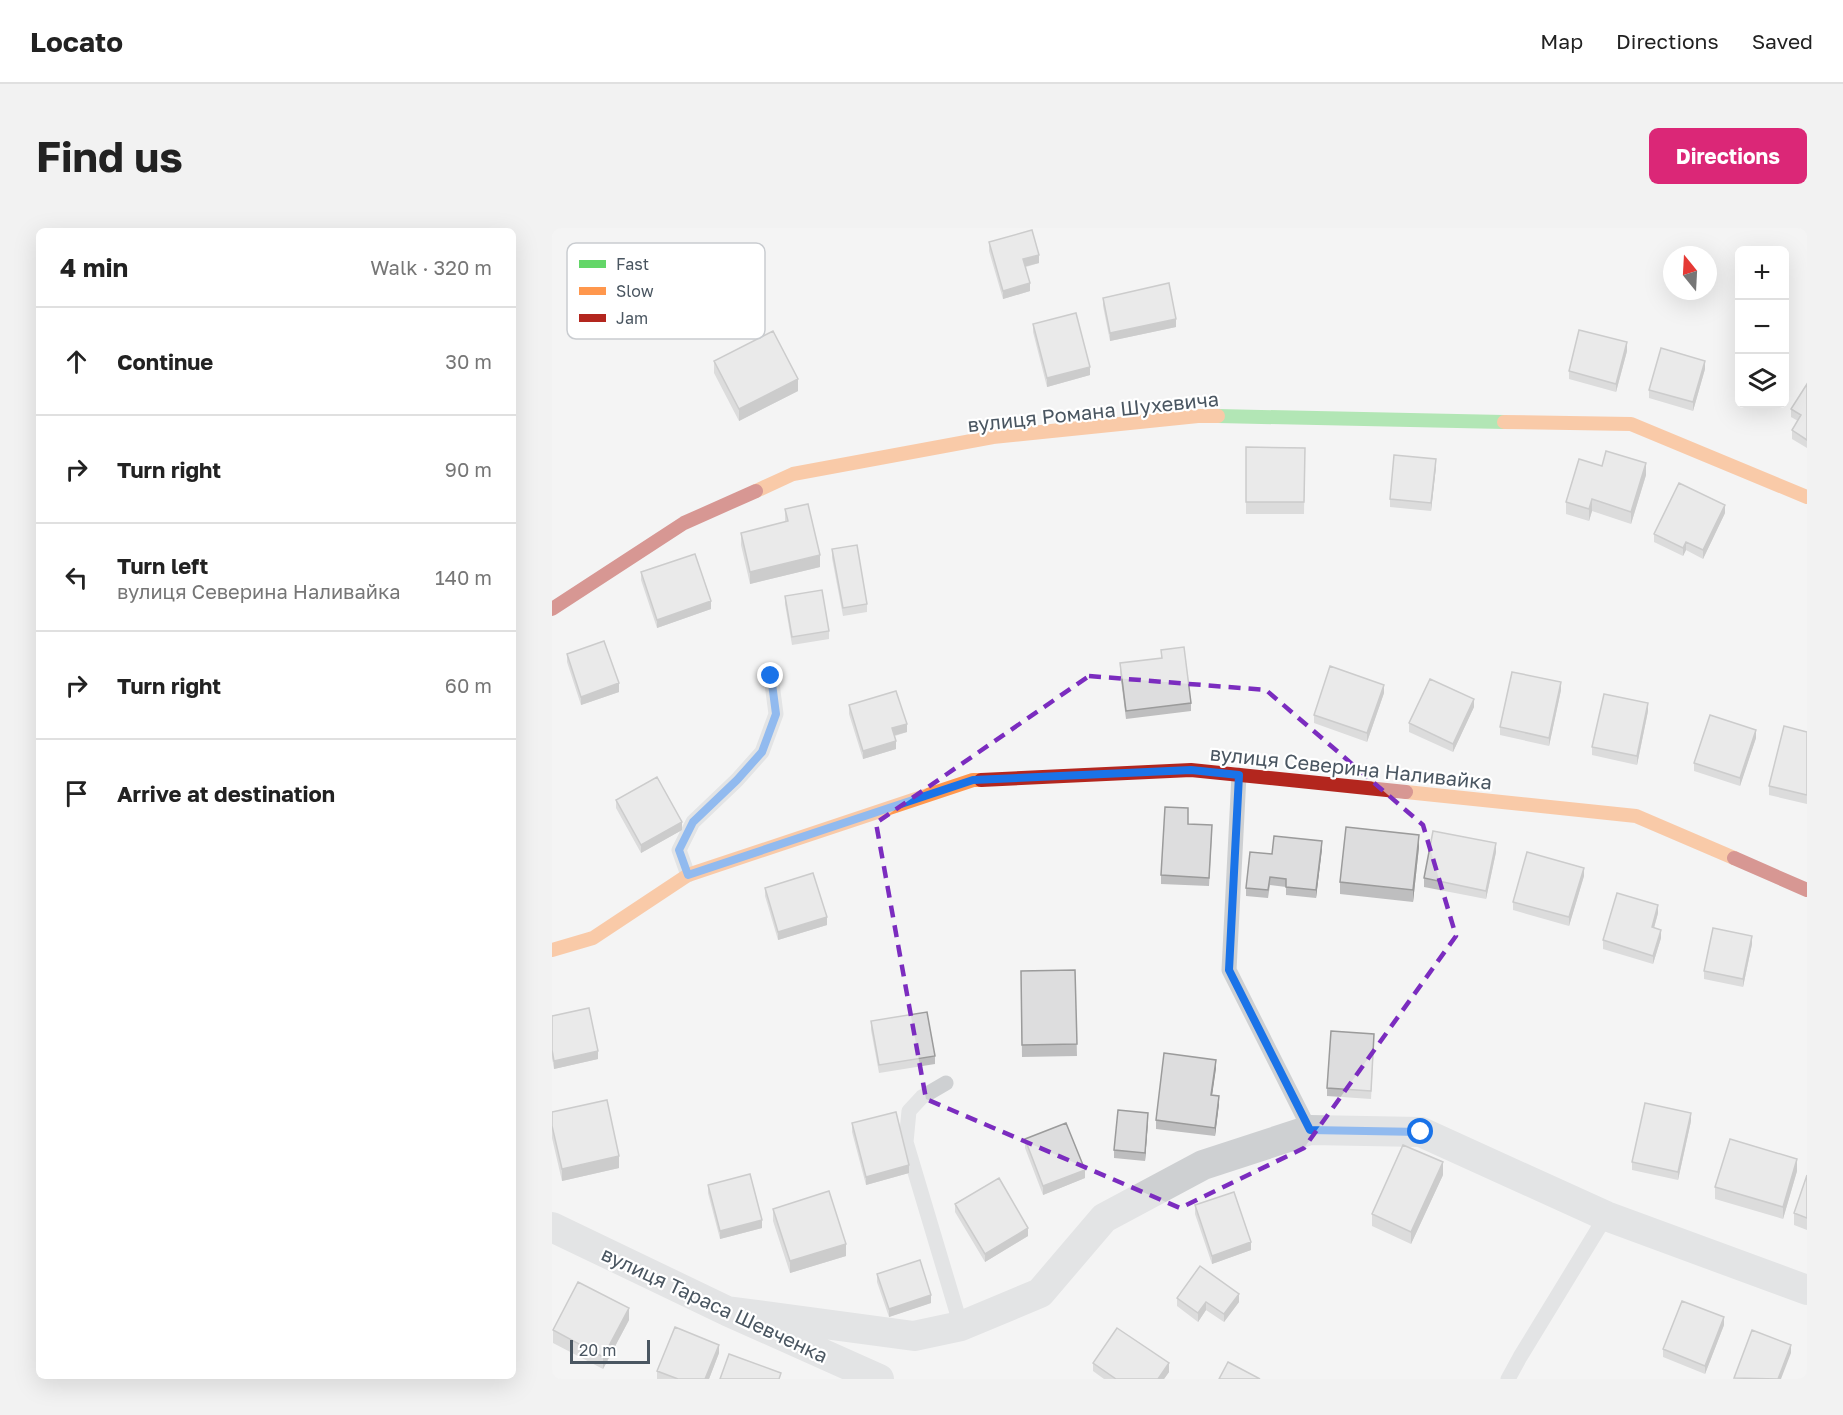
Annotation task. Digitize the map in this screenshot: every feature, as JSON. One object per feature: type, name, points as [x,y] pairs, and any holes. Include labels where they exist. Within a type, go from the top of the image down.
[{"type":"street","name":"вулиця Романа Шухевича","points":[[552,609],[684,523],[793,474],[993,437],[1198,416],[1632,424],[1807,497]]},
{"type":"street","name":"вулиця Северина Наливайка","points":[[552,950],[593,938],[688,875],[973,780],[1191,770],[1636,816],[1807,890]]},
{"type":"street","points":[[727,1311],[914,1336],[961,1326],[1040,1293],[1104,1218],[1203,1164],[1310,1130],[1421,1132],[1606,1216],[1807,1290]]},
{"type":"street","name":"вулиця Тараса Шевченка","points":[[552,1227],[727,1311],[879,1379]]},
{"type":"lane","points":[[688,875],[679,850],[693,822],[737,780],[762,752],[776,714],[771,676]]},
{"type":"lane","points":[[1239,775],[1229,970],[1310,1130]]},
{"type":"lane","points":[[946,1083],[922,1097],[909,1111],[906,1142],[961,1326]]},
{"type":"lane","points":[[1508,1379],[1606,1216]]},
{"type":"highlighted area","points":[[1089,676],[1266,690],[1423,825],[1456,936],[1304,1148],[1180,1208],[926,1099],[876,823]]},
{"type":"building","points":[[1032,230],[1039,255],[1023,259],[1030,283],[1003,291],[989,242]]},
{"type":"building","points":[[1169,283],[1176,319],[1110,333],[1103,298]]},
{"type":"building","points":[[1076,313],[1090,367],[1047,378],[1033,324]]},
{"type":"building","points":[[1579,330],[1627,342],[1616,384],[1569,371]]},
{"type":"building","points":[[773,331],[798,379],[739,409],[714,361],[757,339],[765,339],[765,335]]},
{"type":"building","points":[[1661,348],[1705,361],[1693,402],[1649,390]]},
{"type":"building","points":[[1807,384],[1807,440],[1792,430],[1801,415],[1791,409]]},
{"type":"building","points":[[1246,447],[1305,448],[1304,502],[1246,502]]},
{"type":"building","points":[[1606,451],[1646,463],[1631,512],[1592,499],[1589,509],[1566,502],[1579,459],[1602,466]]},
{"type":"building","points":[[1394,455],[1436,459],[1431,503],[1390,499]]},
{"type":"building","points":[[1679,483],[1725,505],[1703,550],[1686,542],[1683,548],[1654,534]]},
{"type":"building","points":[[808,504],[820,555],[750,572],[741,533],[788,521],[785,509]]},
{"type":"building","points":[[857,545],[867,604],[843,608],[832,549]]},
{"type":"building","points":[[695,554],[711,601],[657,620],[641,572]]},
{"type":"building","points":[[822,590],[829,631],[792,637],[785,596]]},
{"type":"building","points":[[604,641],[619,683],[581,697],[567,654]]},
{"type":"building","points":[[1184,647],[1191,703],[1126,711],[1120,663],[1162,658],[1161,650]]},
{"type":"building","points":[[1330,666],[1384,685],[1367,733],[1314,715]]},
{"type":"building","points":[[1512,672],[1561,682],[1549,738],[1500,727]]},
{"type":"building","points":[[1430,679],[1474,699],[1453,744],[1409,723]]},
{"type":"building","points":[[896,691],[907,724],[892,728],[896,741],[863,751],[849,705]]},
{"type":"building","points":[[1604,694],[1648,703],[1637,756],[1592,747]]},
{"type":"building","points":[[1710,715],[1756,730],[1740,778],[1694,763]]},
{"type":"building","points":[[1784,726],[1807,732],[1807,795],[1769,786]]},
{"type":"building","points":[[657,777],[682,822],[641,845],[616,800]]},
{"type":"building","points":[[1165,807],[1188,808],[1188,824],[1212,825],[1209,878],[1161,875]]},
{"type":"building","points":[[1346,827],[1419,835],[1413,890],[1340,882]]},
{"type":"building","points":[[1433,831],[1496,843],[1486,891],[1424,878]]},
{"type":"building","points":[[1274,836],[1322,841],[1316,890],[1286,887],[1286,879],[1270,877],[1268,890],[1246,888],[1250,852],[1272,854]]},
{"type":"building","points":[[1527,852],[1584,868],[1569,917],[1513,902]]},
{"type":"building","points":[[813,873],[827,917],[778,932],[765,888]]},
{"type":"building","points":[[1617,893],[1658,905],[1652,927],[1661,930],[1653,956],[1603,940]]},
{"type":"building","points":[[1713,928],[1752,936],[1743,979],[1704,971]]},
{"type":"building","points":[[1075,970],[1077,1044],[1022,1045],[1021,971]]},
{"type":"building","points":[[589,1008],[598,1051],[554,1061],[552,1016]]},
{"type":"building","points":[[927,1012],[935,1056],[879,1065],[871,1021]]},
{"type":"building","points":[[1331,1031],[1374,1034],[1371,1091],[1327,1088]]},
{"type":"building","points":[[1164,1053],[1216,1060],[1211,1095],[1219,1096],[1215,1128],[1156,1120]]},
{"type":"building","points":[[607,1100],[619,1156],[562,1169],[552,1126],[552,1112]]},
{"type":"building","points":[[1645,1103],[1691,1113],[1678,1172],[1632,1162]]},
{"type":"building","points":[[1118,1110],[1148,1113],[1145,1153],[1114,1150]]},
{"type":"building","points":[[896,1112],[909,1165],[866,1177],[852,1123]]},
{"type":"building","points":[[1066,1123],[1085,1170],[1043,1186],[1025,1139]]},
{"type":"building","points":[[1730,1139],[1797,1159],[1783,1207],[1715,1187]]},
{"type":"building","points":[[1403,1145],[1443,1162],[1411,1232],[1372,1214]]},
{"type":"building","points":[[750,1174],[762,1220],[720,1231],[708,1185]]},
{"type":"building","points":[[1807,1175],[1807,1218],[1794,1213]]},
{"type":"building","points":[[999,1178],[1028,1228],[985,1254],[955,1204]]},
{"type":"building","points":[[829,1191],[846,1244],[790,1261],[773,1209]]},
{"type":"building","points":[[1234,1192],[1251,1242],[1212,1256],[1195,1205]]},
{"type":"building","points":[[920,1260],[931,1295],[889,1309],[877,1274]]},
{"type":"building","points":[[1200,1266],[1239,1294],[1224,1314],[1206,1302],[1198,1313],[1177,1298]]},
{"type":"building","points":[[578,1282],[629,1308],[603,1357],[553,1330]]},
{"type":"building","points":[[1682,1301],[1724,1317],[1705,1366],[1663,1349]]},
{"type":"building","points":[[675,1327],[719,1345],[705,1379],[678,1379],[657,1371]]},
{"type":"building","points":[[1117,1328],[1169,1363],[1158,1379],[1116,1379],[1093,1363]]},
{"type":"building","points":[[1752,1330],[1791,1345],[1778,1379],[1734,1378]]},
{"type":"building","points":[[729,1354],[781,1373],[779,1379],[720,1379]]},
{"type":"building","points":[[1228,1362],[1260,1379],[1219,1379]]},
{"type":"traffic: fast","points":[[1218,416],[1504,422]]},
{"type":"traffic: slow","points":[[756,491],[793,474],[993,437],[1198,416],[1218,416]]},
{"type":"traffic: slow","points":[[1504,422],[1631,424],[1807,497]]},
{"type":"traffic: slow","points":[[552,950],[593,938],[688,875],[973,780],[981,780]]},
{"type":"traffic: slow","points":[[1406,792],[1636,816],[1734,858]]},
{"type":"traffic: jam","points":[[552,609],[684,523],[756,491]]},
{"type":"traffic: jam","points":[[981,780],[1191,770],[1406,792]]},
{"type":"traffic: jam","points":[[1734,858],[1807,890]]},
{"type":"route","points":[[771,676],[776,714],[762,752],[737,780],[693,822],[679,850],[688,875],[973,780],[1191,770],[1239,775],[1229,970],[1310,1130],[1421,1132]]}]
